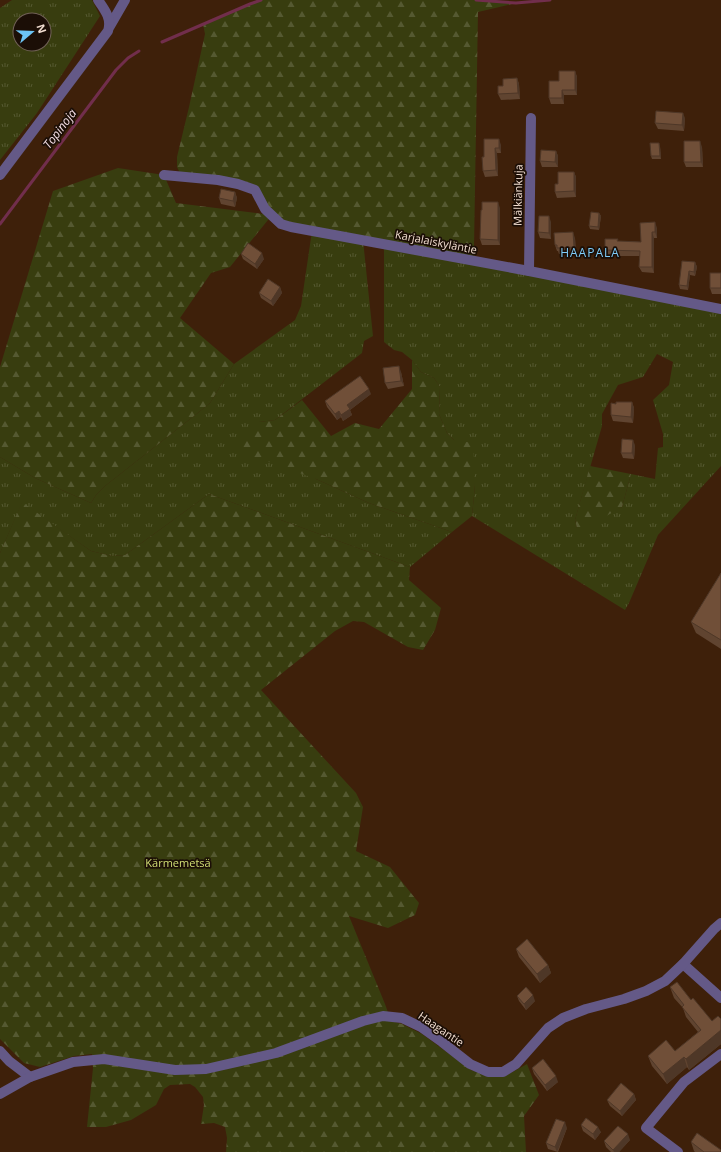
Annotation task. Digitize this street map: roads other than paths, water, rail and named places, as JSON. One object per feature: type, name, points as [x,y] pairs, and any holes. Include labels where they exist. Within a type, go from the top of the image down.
[{"type":"street","points":[[0,176],[104,37],[125,0]]},
{"type":"street","points":[[101,4],[108,14],[110,26]]},
{"type":"street","name":"Mälkiänkuja","points":[[529,271],[531,118]]},
{"type":"street","name":"Karjalaiskyläntie","points":[[164,175],[218,180],[238,184],[255,190],[265,209],[281,224],[292,227],[529,271],[721,309]]},
{"type":"street","name":"Haagantie","points":[[0,1094],[30,1077],[73,1062],[104,1058],[175,1070],[206,1069],[276,1053],[363,1021],[383,1016],[402,1018],[421,1027],[470,1064],[488,1072],[503,1072],[516,1064],[548,1028],[563,1018],[586,1009],[646,992],[665,981],[719,929]]},
{"type":"street","points":[[683,964],[721,998]]},
{"type":"street","points":[[0,1051],[9,1061],[30,1077]]},
{"type":"street","points":[[678,1152],[646,1128],[684,1082],[721,1054]]},
{"type":"waterway","name":"Topinoja","points":[[162,42],[261,0]]},
{"type":"waterway","name":"Topinoja","points":[[476,0],[516,3],[550,0]]},
{"type":"waterway","name":"Topinoja","points":[[0,224],[116,70],[128,58],[139,51]]},
{"type":"district","name":"HAAPALA","points":[[590,253]]},
{"type":"park label","name":"Kärmemetsä","points":[[178,863]]}]
